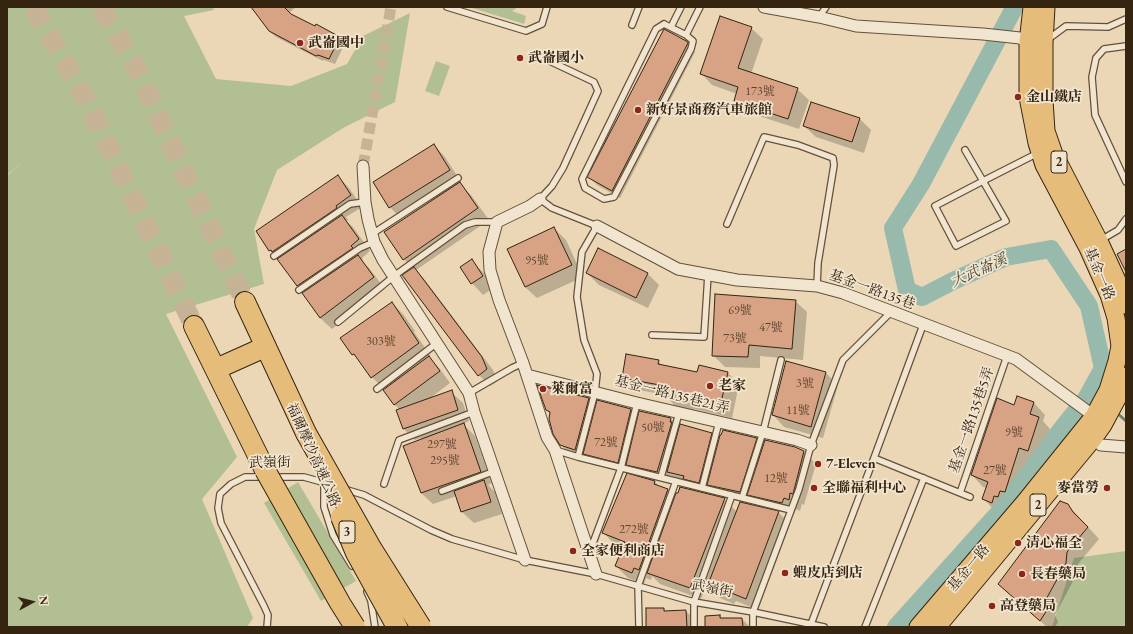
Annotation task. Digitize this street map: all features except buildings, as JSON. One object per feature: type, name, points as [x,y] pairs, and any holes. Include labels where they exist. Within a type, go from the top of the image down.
[{"type":"highway","name":"福爾摩沙高速公路","points":[[245,302],[306,434],[356,553],[397,627]]},
{"type":"highway","points":[[194,326],[265,470],[305,558],[341,627]]},
{"type":"highway","points":[[216,369],[265,347]]},
{"type":"highway","points":[[306,434],[370,546],[420,627]]},
{"type":"highway","points":[[265,470],[355,627]]},
{"type":"main road","name":"基金一路","points":[[918,627],[1024,503],[1108,390],[1120,346],[1116,318],[1109,295],[1088,248],[1044,166],[1040,152],[1028,97],[1032,7]]},
{"type":"main road","name":"基金一路","points":[[1046,7],[1030,41],[1044,100],[1046,131],[1054,154],[1100,241],[1121,289],[1126,305]]},
{"type":"main road","name":"基金一路","points":[[937,627],[1103,425],[1118,397],[1126,376]]},
{"type":"street","points":[[764,7],[819,17],[856,26],[983,34],[1030,41]]},
{"type":"street","points":[[363,166],[365,202],[373,238],[383,260],[469,393],[474,412],[526,560]]},
{"type":"street","points":[[540,199],[530,206],[497,222],[489,252],[490,270],[499,300],[527,374],[547,437],[555,450],[596,574]]},
{"type":"street","name":"基金一路135巷","points":[[597,226],[678,269],[738,280],[817,286],[843,293],[923,325],[1016,359],[1090,413]]},
{"type":"street","name":"基金一路135巷21弄","points":[[527,374],[637,403],[797,440],[811,445]]},
{"type":"street","points":[[1090,413],[1093,438],[1101,445],[1126,447]]},
{"type":"lane","points":[[447,7],[526,32],[542,24],[547,7]]},
{"type":"lane","points":[[632,26],[639,7]]},
{"type":"lane","points":[[671,27],[681,7]]},
{"type":"lane","points":[[686,35],[700,7]]},
{"type":"lane","points":[[819,17],[826,7]]},
{"type":"lane","points":[[1030,41],[1066,26],[1108,27],[1126,19]]},
{"type":"lane","points":[[664,24],[671,27],[686,35],[693,41],[691,49],[614,197],[604,198],[584,188],[582,179],[656,29],[664,24]]},
{"type":"lane","points":[[1126,46],[1104,49],[1096,58],[1092,77],[1095,115],[1126,182]]},
{"type":"lane","points":[[541,57],[594,82],[598,91],[563,168],[552,186],[540,199],[552,208],[597,226],[582,252],[577,297],[584,340],[597,374],[596,392],[578,457]]},
{"type":"lane","points":[[727,224],[764,137],[798,146],[833,158],[834,165],[818,264],[817,286]]},
{"type":"lane","points":[[965,150],[983,180],[1006,221],[956,246],[935,206],[983,180],[1040,152]]},
{"type":"lane","points":[[299,290],[458,178]]},
{"type":"lane","points":[[274,256],[350,204],[365,202]]},
{"type":"lane","points":[[1100,241],[1118,230],[1126,219]]},
{"type":"lane","points":[[338,322],[394,276],[465,225],[475,222],[497,222]]},
{"type":"lane","points":[[652,334],[704,337],[708,274]]},
{"type":"lane","points":[[753,627],[753,612],[799,489],[811,445],[843,360],[891,312]]},
{"type":"lane","points":[[811,624],[923,325]]},
{"type":"lane","points":[[377,389],[437,343]]},
{"type":"lane","name":"基金一路135巷5弄","points":[[960,493],[1007,356]]},
{"type":"lane","points":[[742,498],[763,432],[780,360]]},
{"type":"lane","points":[[469,393],[512,368],[523,364]]},
{"type":"lane","points":[[590,553],[621,468],[637,403]]},
{"type":"lane","points":[[384,484],[399,440],[474,412]]},
{"type":"lane","points":[[661,477],[678,413]]},
{"type":"lane","points":[[702,488],[719,422]]},
{"type":"lane","points":[[555,450],[791,510]]},
{"type":"lane","name":"基金一路135巷5弄","points":[[874,458],[970,497]]},
{"type":"lane","points":[[442,491],[495,471]]},
{"type":"lane","name":"武嶺街","points":[[268,615],[221,524],[218,508],[220,494],[231,484],[245,477],[304,477],[364,495],[452,539],[526,560],[596,574],[694,602],[753,612],[824,627]]},
{"type":"lane","points":[[866,625],[924,478]]},
{"type":"lane","points":[[639,627],[638,586],[676,481]]},
{"type":"lane","points":[[324,483],[324,507],[333,535],[358,574]]},
{"type":"lane","points":[[694,627],[694,602],[732,495]]},
{"type":"lane","points":[[366,588],[371,601],[375,627]]},
{"type":"lane","points":[[267,627],[268,615]]},
{"type":"lane","points":[[268,615],[272,627]]},
{"type":"green space","points":[[7,7],[213,7],[214,10],[184,16],[216,79],[291,86],[347,64],[363,36],[410,13],[395,102],[343,128],[277,170],[254,229],[264,284],[166,314],[237,457],[202,499],[253,618],[247,627],[7,627],[7,176],[23,161],[7,175]]},
{"type":"green space","points":[[469,7],[518,7],[512,11],[526,16],[524,24]]},
{"type":"green space","points":[[436,61],[450,66],[439,96],[425,91]]},
{"type":"green space","points":[[298,482],[356,581],[321,601],[264,503]]},
{"type":"green space","points":[[1126,551],[1126,627],[1052,627],[1074,558]]},
{"type":"waterway","name":"大武崙溪","points":[[896,627],[1004,507],[1060,431],[1086,399],[1103,368],[1089,306],[1051,249],[1006,257],[922,297],[907,290],[893,228],[921,184],[1013,10],[1013,7]]},
{"type":"waterway","points":[[1091,389],[1098,396]]},
{"type":"waterway","points":[[1117,413],[1126,421]]},
{"type":"tunnel","points":[[33,7],[87,101],[194,326]]},
{"type":"tunnel","points":[[101,7],[135,66],[245,302]]},
{"type":"tunnel","points":[[363,166],[391,7]]},
{"type":"place","name":"武崙國中","points":[[300,43]]},
{"type":"place","name":"武崙國小","points":[[520,58]]},
{"type":"place","name":"金山鐵店","points":[[1018,97]]},
{"type":"place","name":"新好景商務汽車旅館","points":[[638,110]]},
{"type":"place","name":"老家","points":[[710,386]]},
{"type":"place","name":"萊爾富","points":[[543,389]]},
{"type":"place","name":"7-Eleven","points":[[818,464]]},
{"type":"place","name":"全聯福利中心","points":[[814,488]]},
{"type":"place","name":"麥當勞","points":[[1107,488]]},
{"type":"place","name":"清心福全","points":[[1018,543]]},
{"type":"place","name":"全家便利商店","points":[[573,551]]},
{"type":"place","name":"蝦皮店到店","points":[[785,573]]},
{"type":"place","name":"長春藥局","points":[[1022,574]]},
{"type":"place","name":"高登藥局","points":[[992,606]]}]
